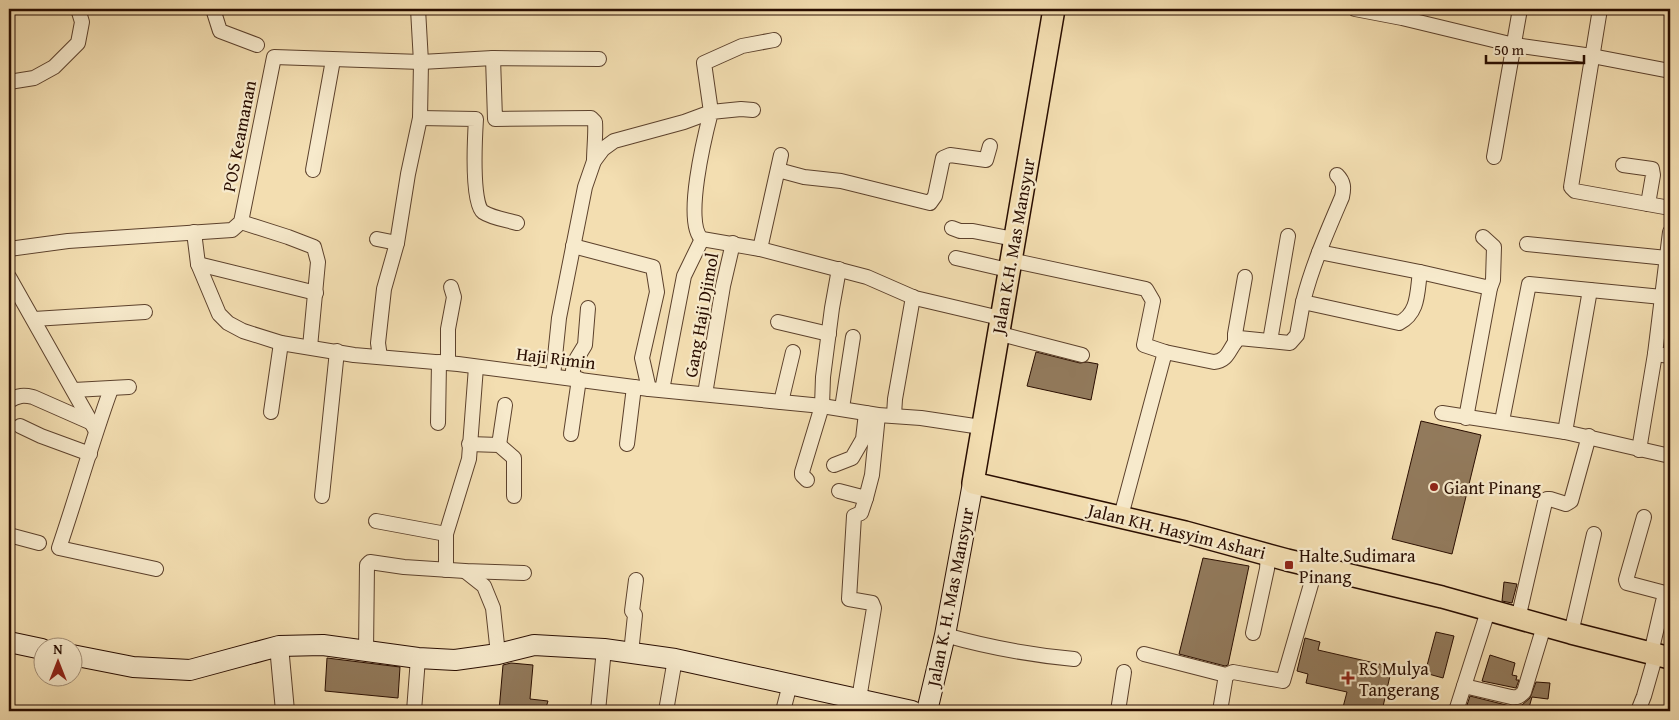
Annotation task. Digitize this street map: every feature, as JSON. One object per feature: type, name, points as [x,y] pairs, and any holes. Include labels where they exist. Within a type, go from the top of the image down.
[{"type":"main road","name":"Jalan K.H. Mas Mansyur","points":[[973,483],[981,427],[1054,9]]},
{"type":"main road","name":"Jalan KH. Hasyim Ashari","points":[[973,483],[1121,516],[1316,567],[1442,597],[1544,626],[1659,655]]},
{"type":"main road","name":"Jalan K. H. Mas Mansyur","points":[[927,711],[945,635],[973,483]]},
{"type":"main road","points":[[9,642],[32,647]]},
{"type":"main road","points":[[82,657],[134,667],[190,670],[270,649],[323,645],[418,658],[455,660],[498,654],[534,645],[604,649],[675,659],[912,711]]},
{"type":"street","points":[[9,82],[34,78],[54,67],[78,43],[82,22],[78,9]]},
{"type":"street","points":[[213,9],[220,30],[257,45]]},
{"type":"street","points":[[380,357],[378,343],[384,289],[397,243],[408,174],[420,118],[421,62],[418,9]]},
{"type":"street","points":[[1356,9],[1403,13],[1514,45],[1592,56],[1670,71]]},
{"type":"street","points":[[1494,157],[1520,9]]},
{"type":"street","points":[[1600,9],[1571,187],[1575,191],[1670,208]]},
{"type":"street","points":[[774,40],[742,46],[704,63],[711,112],[694,193],[698,236],[702,239],[760,248],[867,277],[913,297],[1082,355]]},
{"type":"street","name":"POS Keamanan","points":[[241,222],[274,58],[333,60]]},
{"type":"street","points":[[493,58],[494,119],[591,118],[595,122],[594,161]]},
{"type":"street","points":[[313,170],[333,60],[421,62],[493,58],[599,59]]},
{"type":"street","points":[[553,376],[559,318],[585,187],[594,161],[603,149],[614,141],[684,122],[711,112],[741,109],[753,110]]},
{"type":"street","points":[[420,118],[476,119],[475,178],[479,206],[484,213],[517,223]]},
{"type":"street","points":[[778,170],[804,177],[841,181],[930,203],[935,196],[943,158],[950,155],[986,160],[990,146]]},
{"type":"street","points":[[760,248],[780,155]]},
{"type":"street","points":[[1623,165],[1652,169],[1653,175],[1648,204]]},
{"type":"street","points":[[956,258],[1009,265],[1146,290],[1153,301],[1144,345],[1165,352],[1221,362],[1235,342],[1243,338],[1290,343],[1294,340],[1297,335],[1308,281],[1342,197],[1344,189],[1342,180],[1337,175]]},
{"type":"street","points":[[9,249],[68,240],[232,230],[241,222],[288,237],[314,248],[318,262],[310,346]]},
{"type":"street","points":[[952,228],[960,231],[973,231],[1014,239]]},
{"type":"street","name":"Haji Rimin","points":[[188,232],[198,264],[220,314],[228,323],[243,331],[281,343],[380,357],[476,366],[656,390],[842,408],[872,414],[981,427]]},
{"type":"street","points":[[1639,450],[1655,354],[1670,232]]},
{"type":"street","points":[[1270,341],[1288,236]]},
{"type":"street","points":[[1466,418],[1493,280],[1494,247],[1483,237]]},
{"type":"street","points":[[378,239],[397,243]]},
{"type":"street","points":[[656,390],[684,276],[702,239]]},
{"type":"street","name":"Gang Haji Djimol","points":[[705,394],[733,243]]},
{"type":"street","points":[[1527,244],[1667,258]]},
{"type":"street","points":[[573,246],[653,267],[657,292],[642,358],[656,390]]},
{"type":"street","points":[[1319,252],[1490,288]]},
{"type":"street","points":[[198,264],[316,293]]},
{"type":"street","points":[[807,480],[802,475],[802,472],[822,406],[823,377],[839,269]]},
{"type":"street","points":[[1303,302],[1399,323],[1408,318],[1414,310],[1420,272]]},
{"type":"street","points":[[9,277],[94,427]]},
{"type":"street","points":[[1235,342],[1246,277]]},
{"type":"street","points":[[1502,421],[1529,284],[1662,297]]},
{"type":"street","points":[[438,423],[448,329],[454,297],[450,287]]},
{"type":"street","points":[[1565,432],[1590,290]]},
{"type":"street","points":[[894,416],[913,297]]},
{"type":"street","points":[[571,434],[576,379],[574,363],[585,345],[588,308]]},
{"type":"street","points":[[34,319],[145,312]]},
{"type":"street","points":[[778,322],[829,334]]},
{"type":"street","points":[[842,408],[853,337]]},
{"type":"street","points":[[271,412],[281,343]]},
{"type":"street","points":[[322,496],[336,351]]},
{"type":"street","points":[[781,402],[793,352]]},
{"type":"street","points":[[1121,516],[1165,352]]},
{"type":"street","points":[[1655,354],[1670,356]]},
{"type":"street","points":[[446,570],[446,534],[469,459],[476,366]]},
{"type":"street","points":[[74,390],[129,387]]},
{"type":"street","points":[[627,444],[634,387]]},
{"type":"street","points":[[111,389],[94,427],[90,454],[59,548],[156,569]]},
{"type":"street","points":[[9,401],[24,395],[34,397],[94,427]]},
{"type":"street","points":[[499,445],[505,405]]},
{"type":"street","points":[[1442,413],[1589,436],[1639,450],[1670,456]]},
{"type":"street","points":[[834,465],[852,458],[863,439],[872,414]]},
{"type":"street","points":[[860,699],[874,608],[872,604],[849,599],[854,516],[860,514],[872,475],[872,414]]},
{"type":"street","points":[[20,426],[90,454]]},
{"type":"street","points":[[1518,619],[1545,502],[1550,499],[1566,504],[1571,501],[1589,436]]},
{"type":"street","points":[[469,444],[499,445],[514,458],[514,496]]},
{"type":"street","points":[[839,491],[866,498]]},
{"type":"street","points":[[1638,711],[1659,655],[1665,593],[1628,583],[1626,580],[1644,517]]},
{"type":"street","points":[[376,521],[446,534]]},
{"type":"street","points":[[1571,633],[1594,534]]},
{"type":"street","points":[[9,535],[39,542]]},
{"type":"street","points":[[1253,633],[1268,569],[1268,554]]},
{"type":"street","points":[[366,651],[368,563],[446,570],[524,573]]},
{"type":"street","points":[[1144,654],[1226,675],[1233,672],[1281,682],[1285,679],[1316,567]]},
{"type":"street","points":[[465,571],[484,586],[493,608],[498,654]]},
{"type":"street","points":[[631,653],[635,615],[632,611],[636,580]]},
{"type":"street","points":[[1456,711],[1488,611]]},
{"type":"street","points":[[1464,686],[1517,698],[1524,692],[1544,626]]},
{"type":"street","points":[[945,635],[977,644],[1044,656],[1074,659]]},
{"type":"street","points":[[270,649],[285,711]]},
{"type":"street","points":[[598,711],[604,649]]},
{"type":"street","points":[[414,711],[418,658]]},
{"type":"street","points":[[666,711],[675,659]]},
{"type":"street","points":[[1118,711],[1124,672]]},
{"type":"street","points":[[1220,711],[1226,675]]},
{"type":"street","points":[[783,711],[790,684]]},
{"type":"building","points":[[1036,352],[1080,363],[1098,364],[1091,400],[1027,386]]},
{"type":"building","points":[[1421,421],[1481,435],[1452,554],[1392,539]]},
{"type":"building","points":[[1203,558],[1249,566],[1228,665],[1225,666],[1179,654]]},
{"type":"building","points":[[1504,582],[1517,584],[1512,603],[1502,601]]},
{"type":"building","points":[[1436,632],[1454,636],[1443,678],[1425,673]]},
{"type":"building","name":"RS Mulya Tangerang","points":[[1305,638],[1320,642],[1318,650],[1392,667],[1382,711],[1342,711],[1347,692],[1306,683],[1308,674],[1297,671]]},
{"type":"building","points":[[1490,655],[1515,663],[1512,675],[1517,676],[1516,680],[1519,680],[1516,688],[1482,681]]},
{"type":"building","points":[[327,658],[400,667],[398,698],[325,691]]},
{"type":"building","points":[[511,663],[533,665],[530,699],[548,701],[545,711],[499,711],[503,665]]},
{"type":"building","points":[[1536,682],[1550,683],[1548,699],[1532,697],[1528,711],[1465,711],[1470,696],[1510,706],[1522,705],[1530,698]]},
{"type":"place","name":"Giant Pinang","points":[[1434,487]]},
{"type":"place","name":"Halte Sudimara Pinang","points":[[1289,565]]},
{"type":"place","name":"RS Mulya Tangerang","points":[[1348,678]]}]
